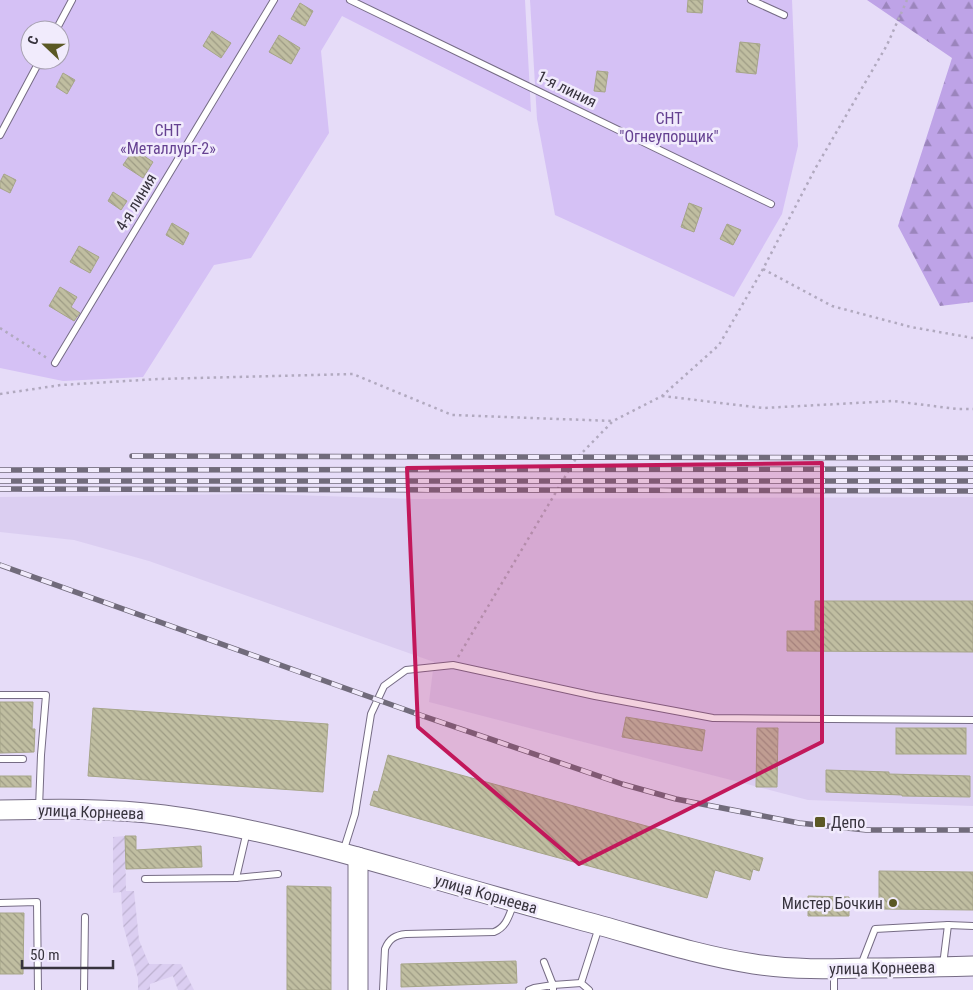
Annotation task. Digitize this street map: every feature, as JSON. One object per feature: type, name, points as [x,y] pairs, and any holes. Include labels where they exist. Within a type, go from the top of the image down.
[{"type":"street","name":"улица Корнеева","points":[[0,810],[86,810],[140,813],[247,830],[350,855],[695,952],[761,965],[834,969],[973,966]]},
{"type":"street","points":[[350,855],[358,990]]},
{"type":"lane","points":[[61,20],[72,0]]},
{"type":"lane","name":"4-я линия","points":[[55,363],[274,0]]},
{"type":"lane","name":"1-я линия","points":[[350,0],[771,204]]},
{"type":"lane","points":[[751,0],[784,15]]},
{"type":"lane","points":[[0,136],[35,70]]},
{"type":"lane","points":[[350,855],[371,714],[384,686],[406,670],[453,665],[595,696],[713,718],[973,720]]},
{"type":"lane","points":[[0,695],[46,695],[39,810]]},
{"type":"lane","points":[[0,759],[23,758]]},
{"type":"lane","points":[[236,878],[247,830]]},
{"type":"lane","points":[[146,878],[236,878],[278,874]]},
{"type":"lane","points":[[0,903],[37,902],[38,990]]},
{"type":"lane","points":[[383,990],[384,949],[394,937],[406,934],[494,932],[500,930],[504,925],[514,902]]},
{"type":"lane","points":[[84,990],[85,917]]},
{"type":"lane","points":[[581,983],[600,925]]},
{"type":"lane","points":[[943,967],[948,925]]},
{"type":"lane","points":[[860,968],[875,929],[948,925],[973,926]]},
{"type":"lane","points":[[544,962],[553,988]]},
{"type":"lane","points":[[834,969],[834,990]]},
{"type":"lane","points":[[529,990],[581,983]]},
{"type":"lane","points":[[581,983],[589,990]]},
{"type":"path","points":[[453,665],[575,460],[613,421],[662,396],[718,345],[763,269],[815,169],[887,45],[907,0]]},
{"type":"path","points":[[763,269],[832,306],[911,327],[973,338]]},
{"type":"path","points":[[0,328],[55,363]]},
{"type":"path","points":[[0,394],[61,385],[158,379],[353,374],[452,415],[613,421]]},
{"type":"path","points":[[662,396],[763,408],[893,401],[957,409],[973,409]]},
{"type":"highlighted area","points":[[822,463],[822,742],[579,864],[418,727],[407,468]]},
{"type":"shaded area","points":[[262,494],[414,499],[973,497],[973,806],[808,800],[429,702],[434,662],[149,561],[74,540],[0,532],[0,497]]},
{"type":"shaded area","points":[[125,836],[126,891],[134,891],[139,940],[149,964],[181,964],[194,990],[178,990],[173,976],[150,984],[150,990],[138,990],[138,978],[123,925],[121,892],[113,893],[113,837]]},
{"type":"green space","name":"СНТ «Металлург-2»","points":[[0,0],[525,0],[531,112],[342,16],[321,51],[329,133],[251,258],[214,265],[143,377],[63,381],[0,368]]},
{"type":"green space","name":"СНТ \"Огнеупорщик\"","points":[[530,0],[792,0],[798,146],[782,214],[734,297],[555,215],[537,119]]},
{"type":"green space","points":[[867,0],[973,0],[973,302],[940,306],[898,226],[952,58]]},
{"type":"building","points":[[688,0],[703,0],[702,13],[687,12]]},
{"type":"building","points":[[300,3],[313,11],[305,26],[291,19]]},
{"type":"building","points":[[212,31],[231,43],[221,58],[203,46]]},
{"type":"building","points":[[279,35],[300,48],[291,64],[269,52]]},
{"type":"building","points":[[740,42],[760,44],[756,74],[736,72]]},
{"type":"building","points":[[597,71],[608,72],[605,92],[594,91]]},
{"type":"building","points":[[63,73],[75,80],[67,94],[56,87]]},
{"type":"building","points":[[134,149],[153,162],[143,178],[123,165]]},
{"type":"building","points":[[4,174],[16,180],[10,193],[0,188],[0,182]]},
{"type":"building","points":[[113,192],[127,201],[121,210],[108,201]]},
{"type":"building","points":[[689,203],[702,208],[694,232],[681,227]]},
{"type":"building","points":[[172,223],[189,233],[183,245],[166,235]]},
{"type":"building","points":[[727,224],[741,230],[733,245],[720,239]]},
{"type":"building","points":[[79,246],[99,257],[90,273],[70,262]]},
{"type":"building","points":[[60,287],[77,297],[71,307],[80,313],[74,321],[49,306]]},
{"type":"building","points":[[815,601],[973,601],[973,652],[787,651],[787,631],[815,631]]},
{"type":"building","points":[[0,702],[33,702],[32,729],[35,729],[34,752],[0,753]]},
{"type":"building","points":[[93,708],[328,724],[323,792],[88,776]]},
{"type":"building","points":[[626,717],[705,730],[702,751],[622,737]]},
{"type":"building","points":[[757,728],[778,728],[777,787],[756,787]]},
{"type":"building","points":[[896,728],[966,728],[966,754],[896,754]]},
{"type":"building","points":[[388,755],[763,858],[759,871],[753,869],[750,880],[715,870],[707,898],[537,852],[370,805],[374,791],[378,792]]},
{"type":"building","points":[[826,770],[970,776],[970,797],[826,792]]},
{"type":"building","points":[[0,776],[31,776],[31,787],[0,787]]},
{"type":"building","points":[[125,836],[136,836],[136,850],[201,846],[202,867],[126,869]]},
{"type":"building","points":[[879,871],[973,872],[973,910],[879,909]]},
{"type":"building","points":[[287,886],[331,887],[331,990],[287,990]]},
{"type":"building","points":[[808,896],[849,897],[849,916],[808,916]]},
{"type":"building","points":[[0,913],[24,913],[23,974],[0,974]]},
{"type":"building","points":[[516,961],[517,983],[401,987],[401,964]]},
{"type":"railway","points":[[132,456],[973,458]]},
{"type":"railway","points":[[0,470],[973,469]]},
{"type":"railway","points":[[0,481],[973,481]]},
{"type":"railway","points":[[0,489],[973,491]]},
{"type":"railway","points":[[0,565],[423,716],[622,784],[676,799],[799,823],[866,830],[973,830]]},
{"type":"place","name":"Депо","points":[[820,822]]},
{"type":"place","name":"Мистер Бочкин","points":[[893,903]]}]
